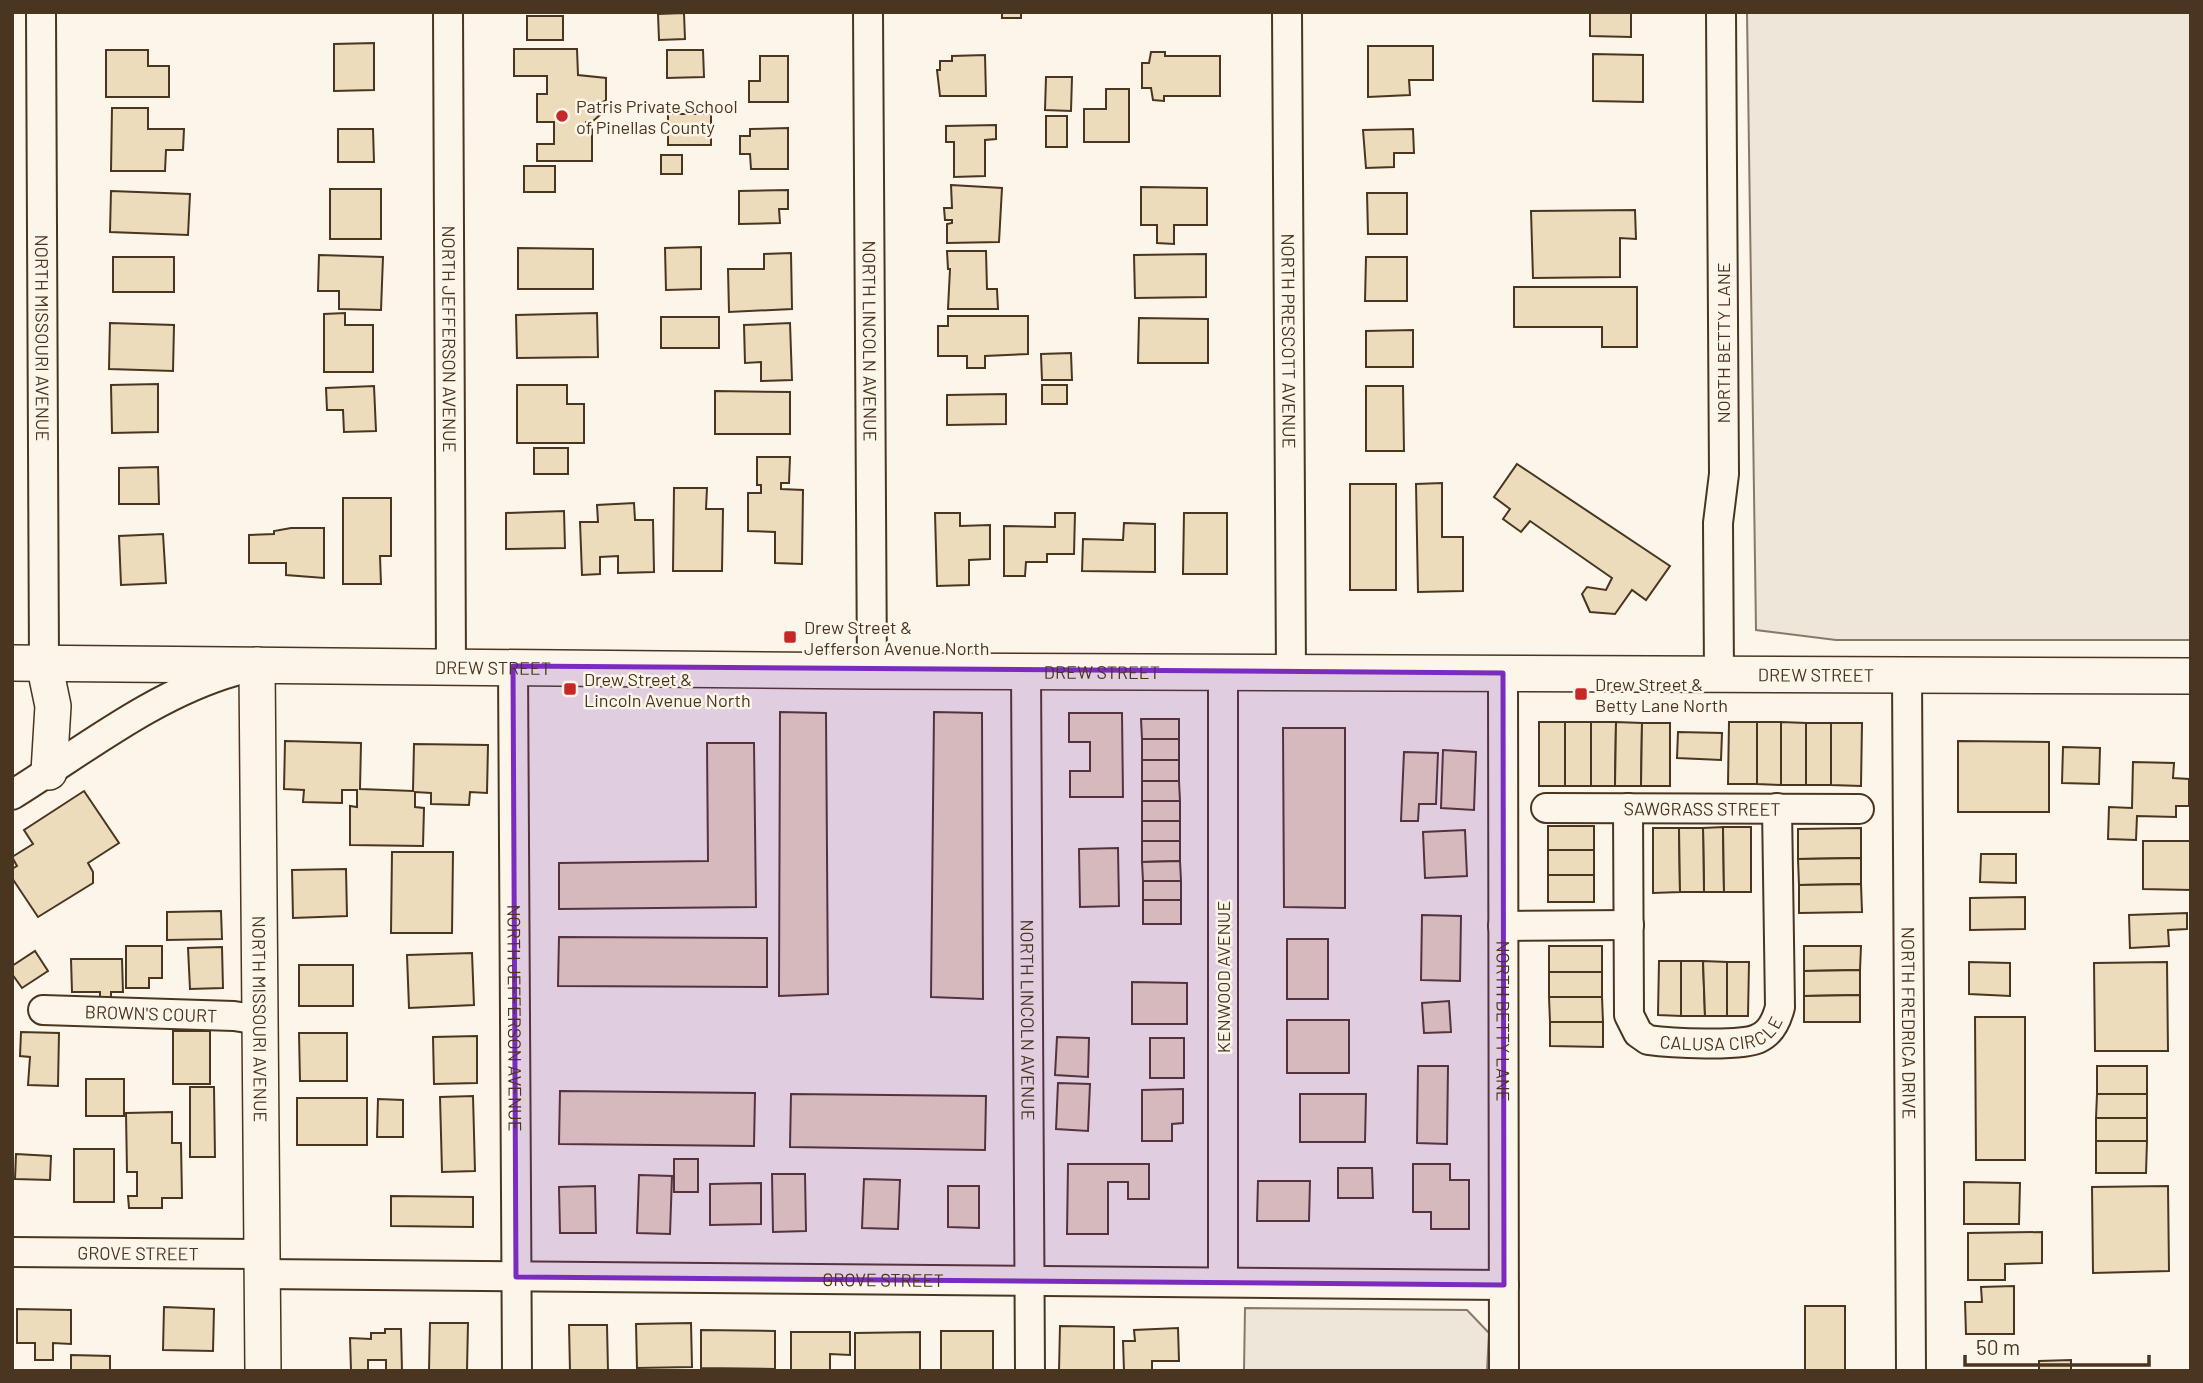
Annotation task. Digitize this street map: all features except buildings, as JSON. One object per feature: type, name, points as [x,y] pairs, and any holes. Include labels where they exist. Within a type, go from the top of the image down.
[{"type":"main road","name":"DREW STREET","points":[[28,663],[872,671],[2191,676]]},
{"type":"main road","points":[[28,663],[53,706],[49,772]]},
{"type":"main road","name":"NORTH MISSOURI AVENUE","points":[[257,665],[263,1371]]},
{"type":"street","name":"NORTH MISSOURI AVENUE","points":[[28,663],[41,12]]},
{"type":"street","name":"NORTH JEFFERSON AVENUE","points":[[448,12],[451,666]]},
{"type":"street","name":"NORTH LINCOLN AVENUE","points":[[868,12],[872,671]]},
{"type":"street","name":"NORTH PRESCOTT AVENUE","points":[[1287,12],[1291,671]]},
{"type":"street","name":"NORTH BETTY LANE","points":[[1719,674],[1718,523],[1724,474],[1721,12]]},
{"type":"street","points":[[12,795],[156,705],[201,681],[257,665]]},
{"type":"street","name":"NORTH JEFFERSON AVENUE","points":[[513,666],[517,1371]]},
{"type":"street","name":"NORTH LINCOLN AVENUE","points":[[1026,670],[1030,1371]]},
{"type":"street","name":"KENWOOD AVENUE","points":[[1223,671],[1223,1282]]},
{"type":"street","name":"NORTH BETTY LANE","points":[[1503,673],[1504,1371]]},
{"type":"street","name":"NORTH FREDRICA DRIVE","points":[[1907,675],[1911,1371]]},
{"type":"street","name":"SAWGRASS STREET","points":[[1546,808],[1860,809]]},
{"type":"street","name":"CALUSA CIRCLE","points":[[1628,808],[1629,1015],[1638,1033],[1648,1040],[1659,1042],[1745,1042],[1767,1033],[1776,1021],[1780,1007],[1777,808]]},
{"type":"street","points":[[1503,926],[1629,925]]},
{"type":"street","name":"BROWN'S COURT","points":[[43,1010],[234,1016],[260,1020]]},
{"type":"street","name":"GROVE STREET","points":[[12,1252],[516,1277],[1504,1285]]},
{"type":"highlighted area","points":[[513,666],[1503,673],[1504,1285],[516,1277]]},
{"type":"shaded area","points":[[1747,12],[2191,12],[2191,640],[1836,640],[1756,630]]},
{"type":"shaded area","points":[[1245,1308],[1467,1310],[1489,1333],[1487,1371],[1244,1371]]},
{"type":"place","name":"Patris Private School of Pinellas County","points":[[562,116]]},
{"type":"place","name":"Drew Street & Jefferson Avenue North","points":[[790,637]]},
{"type":"place","name":"Drew Street & Lincoln Avenue North","points":[[570,689]]},
{"type":"place","name":"Drew Street & Betty Lane North","points":[[1581,694]]}]
